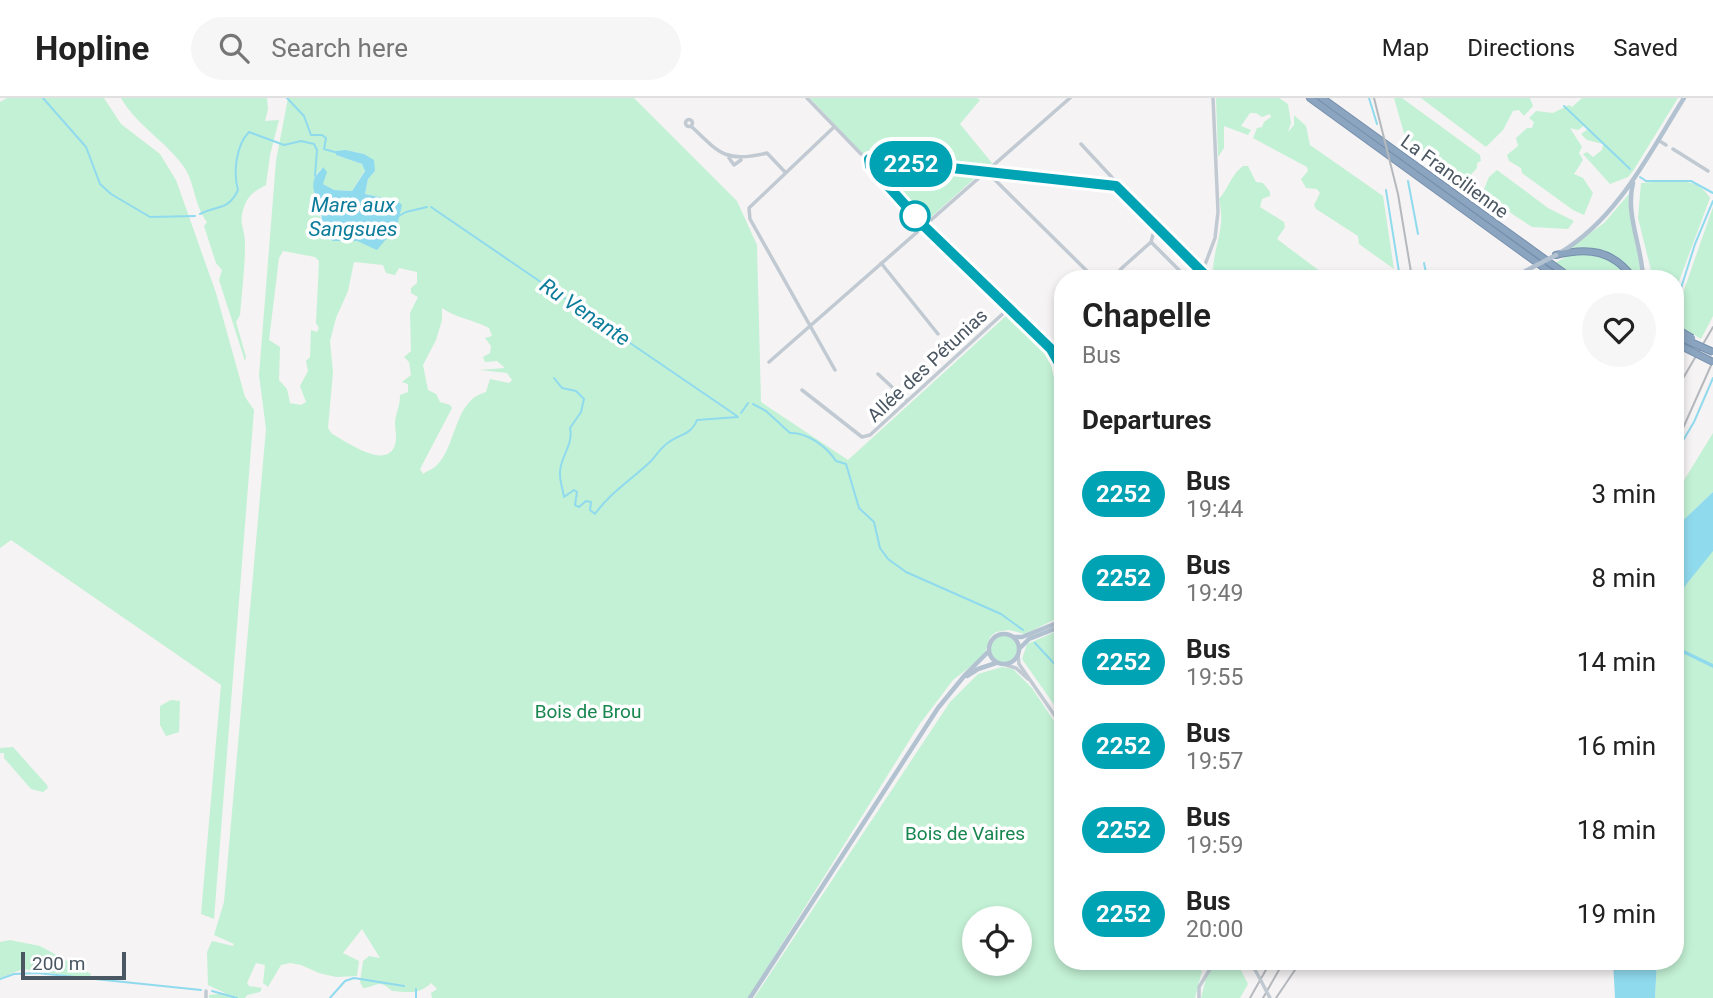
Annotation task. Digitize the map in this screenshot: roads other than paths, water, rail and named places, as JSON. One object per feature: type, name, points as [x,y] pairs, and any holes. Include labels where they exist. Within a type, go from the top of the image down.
[{"type":"highway","name":"La Francilienne","points":[[1310,98],[1548,270]]},
{"type":"highway","name":"La Francilienne","points":[[1322,98],[1560,270]]},
{"type":"highway","points":[[1556,255],[1575,250],[1594,251],[1619,262],[1626,270]]},
{"type":"highway","points":[[1684,333],[1704,348]]},
{"type":"highway","points":[[1684,339],[1713,352]]},
{"type":"highway","points":[[1684,348],[1713,362]]},
{"type":"main road","points":[[1527,270],[1556,255],[1598,226],[1634,178],[1684,98]]},
{"type":"main road","points":[[1634,178],[1631,210],[1643,270]]},
{"type":"main road","points":[[750,998],[937,709],[988,652],[995,637],[1005,634],[1022,637],[1054,627]]},
{"type":"main road","points":[[956,685],[978,668],[996,663],[1006,665],[1030,639],[1054,628]]},
{"type":"main road","points":[[1013,637],[1018,652]]},
{"type":"main road","points":[[988,652],[996,663]]},
{"type":"street","points":[[807,98],[869,159],[1120,187]]},
{"type":"street","points":[[769,362],[1070,98]]},
{"type":"street","points":[[1203,270],[1215,238],[1218,212],[1213,98]]},
{"type":"street","points":[[834,126],[750,206],[750,219],[835,370]]},
{"type":"street","points":[[691,127],[734,164],[766,153],[785,172]]},
{"type":"street","points":[[1658,140],[1666,145]]},
{"type":"street","points":[[1081,145],[1200,270]]},
{"type":"street","points":[[1672,149],[1708,171]]},
{"type":"street","points":[[869,159],[870,166],[924,226],[1054,354]]},
{"type":"street","points":[[986,171],[1086,270]]},
{"type":"street","points":[[1120,270],[1151,242],[1156,224]]},
{"type":"street","points":[[1151,242],[1179,270]]},
{"type":"street","points":[[881,263],[939,334]]},
{"type":"street","name":"Allée des Pétunias","points":[[802,390],[862,437],[870,435],[1008,309]]},
{"type":"street","points":[[878,374],[908,401]]},
{"type":"street","points":[[1018,652],[1020,664],[1054,714]]},
{"type":"street","points":[[1006,665],[1016,668],[1032,682]]},
{"type":"street","points":[[1199,998],[1199,987],[1209,970]]},
{"type":"street","points":[[1255,970],[1270,998]]},
{"type":"street","points":[[206,991],[206,998]]},
{"type":"water","name":"Mare aux Sangsues","points":[[336,151],[364,154],[374,160],[375,171],[368,179],[365,194],[398,201],[402,205],[397,226],[377,250],[357,241],[333,241],[323,229],[320,207],[313,187],[316,176],[323,167],[327,172],[323,184],[334,190],[352,191],[365,171],[362,164],[336,155]]},
{"type":"water","points":[[1713,492],[1713,551],[1684,588],[1684,519]]},
{"type":"water","points":[[1613,970],[1657,970],[1655,998],[1615,998]]},
{"type":"waterway","points":[[43,98],[86,147],[100,184],[111,194],[150,217],[195,216]]},
{"type":"waterway","name":"Ru Venante","points":[[287,98],[304,116],[311,135],[322,135],[326,138],[324,149],[338,153]]},
{"type":"waterway","points":[[1369,98],[1377,124]]},
{"type":"waterway","points":[[1564,106],[1630,169]]},
{"type":"waterway","points":[[200,214],[226,204],[234,197],[238,190],[238,152],[249,132],[284,145],[301,141],[314,144],[317,150],[315,176]]},
{"type":"waterway","points":[[1640,177],[1646,181],[1691,181],[1713,193]]},
{"type":"waterway","points":[[1408,181],[1418,234]]},
{"type":"waterway","points":[[1386,190],[1399,270]]},
{"type":"waterway","points":[[1684,279],[1713,201]]},
{"type":"waterway","name":"Ru Venante","points":[[397,217],[427,207]]},
{"type":"waterway","name":"Ru Venante","points":[[431,207],[737,416]]},
{"type":"waterway","points":[[1424,263],[1425,270]]},
{"type":"waterway","points":[[554,378],[562,388],[576,391],[584,399],[581,412],[570,428],[570,440],[560,468],[564,497],[574,490],[577,492],[575,505],[579,507],[586,501],[591,502],[590,510],[595,514],[664,446],[688,431],[697,420],[738,417]]},
{"type":"waterway","points":[[1684,439],[1713,378]]},
{"type":"waterway","points":[[741,413],[748,403]]},
{"type":"waterway","points":[[753,404],[766,411],[790,433],[810,438],[836,461],[846,464],[859,508],[874,522],[880,548],[888,559],[906,572],[1001,614],[1023,630]]},
{"type":"waterway","points":[[1035,643],[1054,663]]},
{"type":"waterway","points":[[1684,652],[1713,666]]},
{"type":"waterway","points":[[0,979],[14,974],[37,973],[201,990]]},
{"type":"waterway","points":[[330,998],[345,981],[354,978],[404,986]]},
{"type":"waterway","points":[[416,989],[416,998]]},
{"type":"waterway","points":[[212,991],[237,998]]},
{"type":"railway","points":[[1374,98],[1398,194],[1411,270]]},
{"type":"railway","points":[[1684,377],[1713,327]]},
{"type":"railway","points":[[1684,426],[1713,361]]},
{"type":"railway","points":[[1250,998],[1266,970]]},
{"type":"railway","points":[[1263,998],[1279,970]]},
{"type":"railway","points":[[1276,998],[1295,970]]},
{"type":"park label","name":"Bois de Brou","points":[[588,711]]},
{"type":"park label","name":"Bois de Vaires","points":[[965,833]]}]
